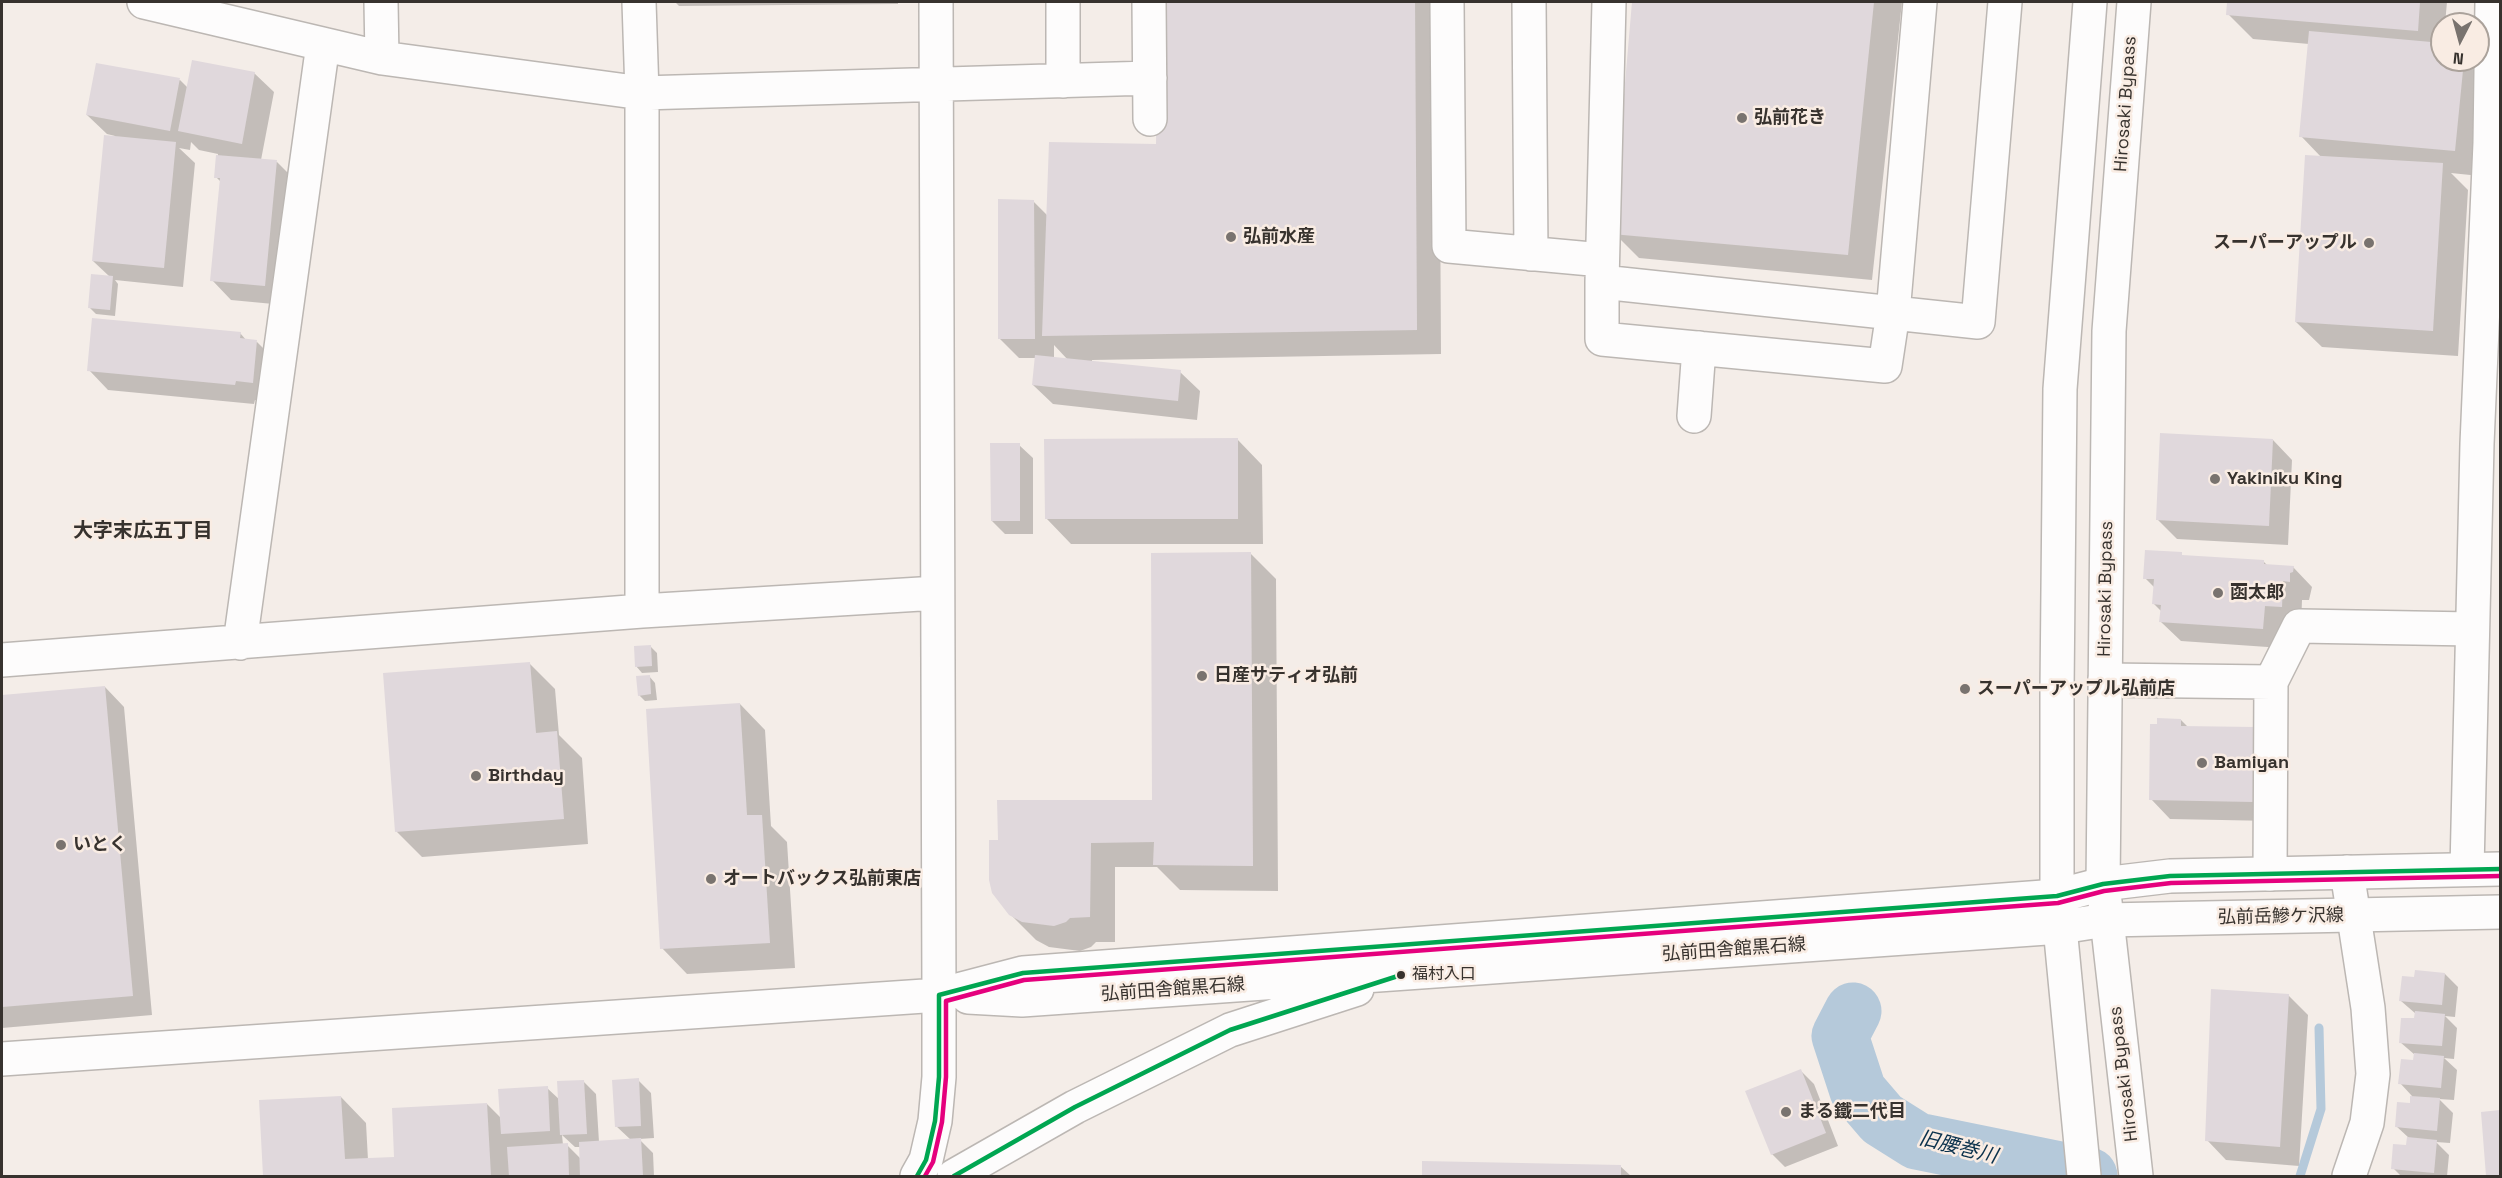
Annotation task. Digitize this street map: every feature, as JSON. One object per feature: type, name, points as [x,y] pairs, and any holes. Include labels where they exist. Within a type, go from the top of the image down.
[{"type":"main road","points":[[144,2],[191,7],[382,58],[642,93],[1150,78]]},
{"type":"main road","points":[[381,2],[382,58]]},
{"type":"main road","points":[[639,2],[642,93],[642,610]]},
{"type":"main road","points":[[917,1176],[926,1160],[935,1121],[939,1077],[936,2]]},
{"type":"main road","points":[[1063,81],[1064,2]]},
{"type":"main road","points":[[1149,2],[1150,119]]},
{"type":"main road","points":[[1447,2],[1449,246],[1531,254],[1602,271],[1893,313],[1978,322],[2005,2]]},
{"type":"main road","points":[[1529,2],[1531,254]]},
{"type":"main road","points":[[1609,2],[1602,339],[1885,366],[1893,313],[1920,2]]},
{"type":"main road","points":[[2084,1176],[2059,912],[2060,389],[2090,2]]},
{"type":"main road","name":"Hirosaki Bypass","points":[[2134,2],[2109,331],[2103,884],[2136,1176]]},
{"type":"main road","points":[[2467,869],[2477,444],[2490,143],[2492,2]]},
{"type":"main road","points":[[240,643],[323,44]]},
{"type":"main road","points":[[1694,417],[1699,348]]},
{"type":"main road","points":[[2,660],[642,610],[937,593]]},
{"type":"main road","points":[[2270,874],[2271,682],[2299,626],[2472,628]]},
{"type":"main road","points":[[2105,680],[2271,682]]},
{"type":"main road","points":[[2059,912],[2103,884],[2170,876],[2500,869]]},
{"type":"main road","points":[[2347,872],[2368,1008],[2373,1074],[2367,1123],[2349,1176]]},
{"type":"main road","name":"弘前岳鰺ケ沢線","points":[[2059,912],[2106,920],[2500,912]]},
{"type":"main road","name":"弘前田舎館黒石線","points":[[939,995],[1022,1000],[1407,973],[2059,912]]},
{"type":"main road","name":"弘前田舎館黒石線","points":[[939,995],[1023,973],[2059,912]]},
{"type":"main road","name":"弘前田舎館黒石線","points":[[954,1176],[1075,1107],[1230,1030],[1407,973]]},
{"type":"main road","points":[[2,1059],[939,995]]},
{"type":"building","name":"弘前水産","points":[[1158,2],[1415,2],[1417,330],[1042,336],[1049,142],[1156,144]]},
{"type":"building","name":"弘前花き","points":[[1632,2],[1874,2],[1848,255],[1612,234]]},
{"type":"building","points":[[2227,2],[2420,2],[2418,31],[2226,15]]},
{"type":"building","points":[[2309,31],[2430,42],[2430,72],[2463,72],[2455,151],[2299,137]]},
{"type":"building","points":[[192,60],[255,72],[242,144],[178,131]]},
{"type":"building","points":[[96,63],[180,78],[170,131],[86,115]]},
{"type":"building","points":[[104,135],[176,142],[164,268],[92,261]]},
{"type":"building","points":[[216,155],[277,160],[265,286],[210,281],[220,178],[214,178]]},
{"type":"building","name":"スーパーアップル","points":[[2305,155],[2443,163],[2433,331],[2295,322]]},
{"type":"building","points":[[998,199],[1034,200],[1035,339],[998,339]]},
{"type":"building","points":[[91,274],[113,276],[110,310],[88,308]]},
{"type":"building","points":[[92,318],[241,332],[240,338],[257,340],[253,383],[236,381],[235,385],[87,371]]},
{"type":"building","points":[[1035,355],[1181,370],[1178,401],[1032,385]]},
{"type":"building","name":"Yakiniku King","points":[[2160,433],[2273,439],[2269,526],[2156,520]]},
{"type":"building","points":[[1238,438],[1238,519],[1045,519],[1044,439]]},
{"type":"building","points":[[990,443],[1020,443],[1020,521],[991,521]]},
{"type":"building","name":"函太郎","points":[[2145,550],[2182,552],[2182,555],[2264,560],[2264,564],[2294,566],[2293,572],[2290,573],[2290,582],[2283,581],[2282,607],[2265,606],[2263,629],[2159,622],[2161,605],[2152,604],[2154,579],[2143,579]]},
{"type":"building","name":"日産サティオ弘前","points":[[1251,552],[1253,866],[1153,865],[1154,842],[1091,843],[1090,917],[1070,918],[1054,926],[1022,922],[1009,915],[992,893],[989,880],[989,840],[998,840],[997,800],[1152,800],[1151,553]]},
{"type":"building","points":[[651,645],[652,666],[635,667],[634,646]]},
{"type":"building","name":"Birthday","points":[[530,662],[536,733],[557,731],[564,819],[395,832],[383,673]]},
{"type":"building","points":[[650,675],[651,694],[638,696],[636,676]]},
{"type":"building","name":"いとく","points":[[105,686],[133,996],[2,1007],[2,695]]},
{"type":"building","name":"オートバックス弘前東店","points":[[740,703],[747,815],[762,815],[770,943],[660,949],[646,709]]},
{"type":"building","name":"Bamiyan","points":[[2157,718],[2181,719],[2181,726],[2255,727],[2254,802],[2149,800],[2150,724],[2157,724]]},
{"type":"building","points":[[2415,970],[2445,973],[2442,1005],[2399,1001],[2402,976],[2414,977]]},
{"type":"building","points":[[2211,989],[2289,994],[2280,1147],[2205,1141]]},
{"type":"building","points":[[2415,1011],[2445,1014],[2442,1046],[2399,1043],[2401,1018],[2414,1018]]},
{"type":"building","points":[[2414,1053],[2444,1056],[2441,1088],[2398,1084],[2401,1059],[2413,1060]]},
{"type":"building","name":"まる鐵二代目","points":[[1801,1069],[1826,1133],[1771,1155],[1745,1091]]},
{"type":"building","points":[[639,1078],[641,1126],[615,1127],[612,1080]]},
{"type":"building","points":[[584,1080],[587,1134],[560,1135],[557,1081]]},
{"type":"building","points":[[548,1086],[550,1131],[501,1134],[498,1089]]},
{"type":"building","points":[[341,1096],[345,1159],[394,1157],[392,1108],[487,1103],[491,1176],[263,1176],[259,1100]]},
{"type":"building","points":[[2410,1096],[2440,1098],[2437,1131],[2395,1127],[2397,1102],[2410,1103]]},
{"type":"building","points":[[2500,1110],[2500,1176],[2486,1176],[2481,1112]]},
{"type":"building","points":[[2407,1137],[2437,1140],[2434,1173],[2391,1169],[2393,1144],[2406,1145]]},
{"type":"building","points":[[641,1138],[643,1176],[580,1176],[579,1142]]},
{"type":"building","points":[[568,1143],[569,1176],[509,1176],[507,1147]]},
{"type":"building","points":[[1422,1161],[1621,1165],[1621,1176],[1422,1176]]},
{"type":"waterway","name":"旧腰巻川","points":[[1853,1011],[1840,1036],[1858,1091],[1882,1119],[1917,1141],[2089,1176]]},
{"type":"waterway","points":[[2300,1176],[2321,1109],[2319,1028]]},
{"type":"transit line","points":[[917,1176],[926,1160],[935,1121],[939,1077],[939,995],[1023,973],[2057,896],[2103,884],[2170,876],[2500,869]]},
{"type":"transit line","points":[[925,1176],[933,1162],[942,1122],[946,1077],[946,1001],[1024,980],[2058,903],[2104,891],[2171,883],[2500,876]]},
{"type":"transit line","points":[[954,1176],[1075,1107],[1230,1030],[1401,975]]},
{"type":"place","name":"弘前花き","points":[[1742,118]]},
{"type":"place","name":"弘前水産","points":[[1231,237]]},
{"type":"place","name":"スーパーアップル","points":[[2369,243]]},
{"type":"place","name":"Yakiniku King","points":[[2215,479]]},
{"type":"place","name":"函太郎","points":[[2218,593]]},
{"type":"place","name":"日産サティオ弘前","points":[[1202,676]]},
{"type":"place","name":"スーパーアップル弘前店","points":[[1965,689]]},
{"type":"place","name":"Bamiyan","points":[[2202,763]]},
{"type":"place","name":"Birthday","points":[[476,776]]},
{"type":"place","name":"いとく","points":[[61,845]]},
{"type":"place","name":"オートバックス弘前東店","points":[[711,879]]},
{"type":"place","name":"福村入口","points":[[1401,975]]},
{"type":"place","name":"まる鐵二代目","points":[[1786,1112]]},
{"type":"district","name":"大字末広五丁目","points":[[143,532]]}]
